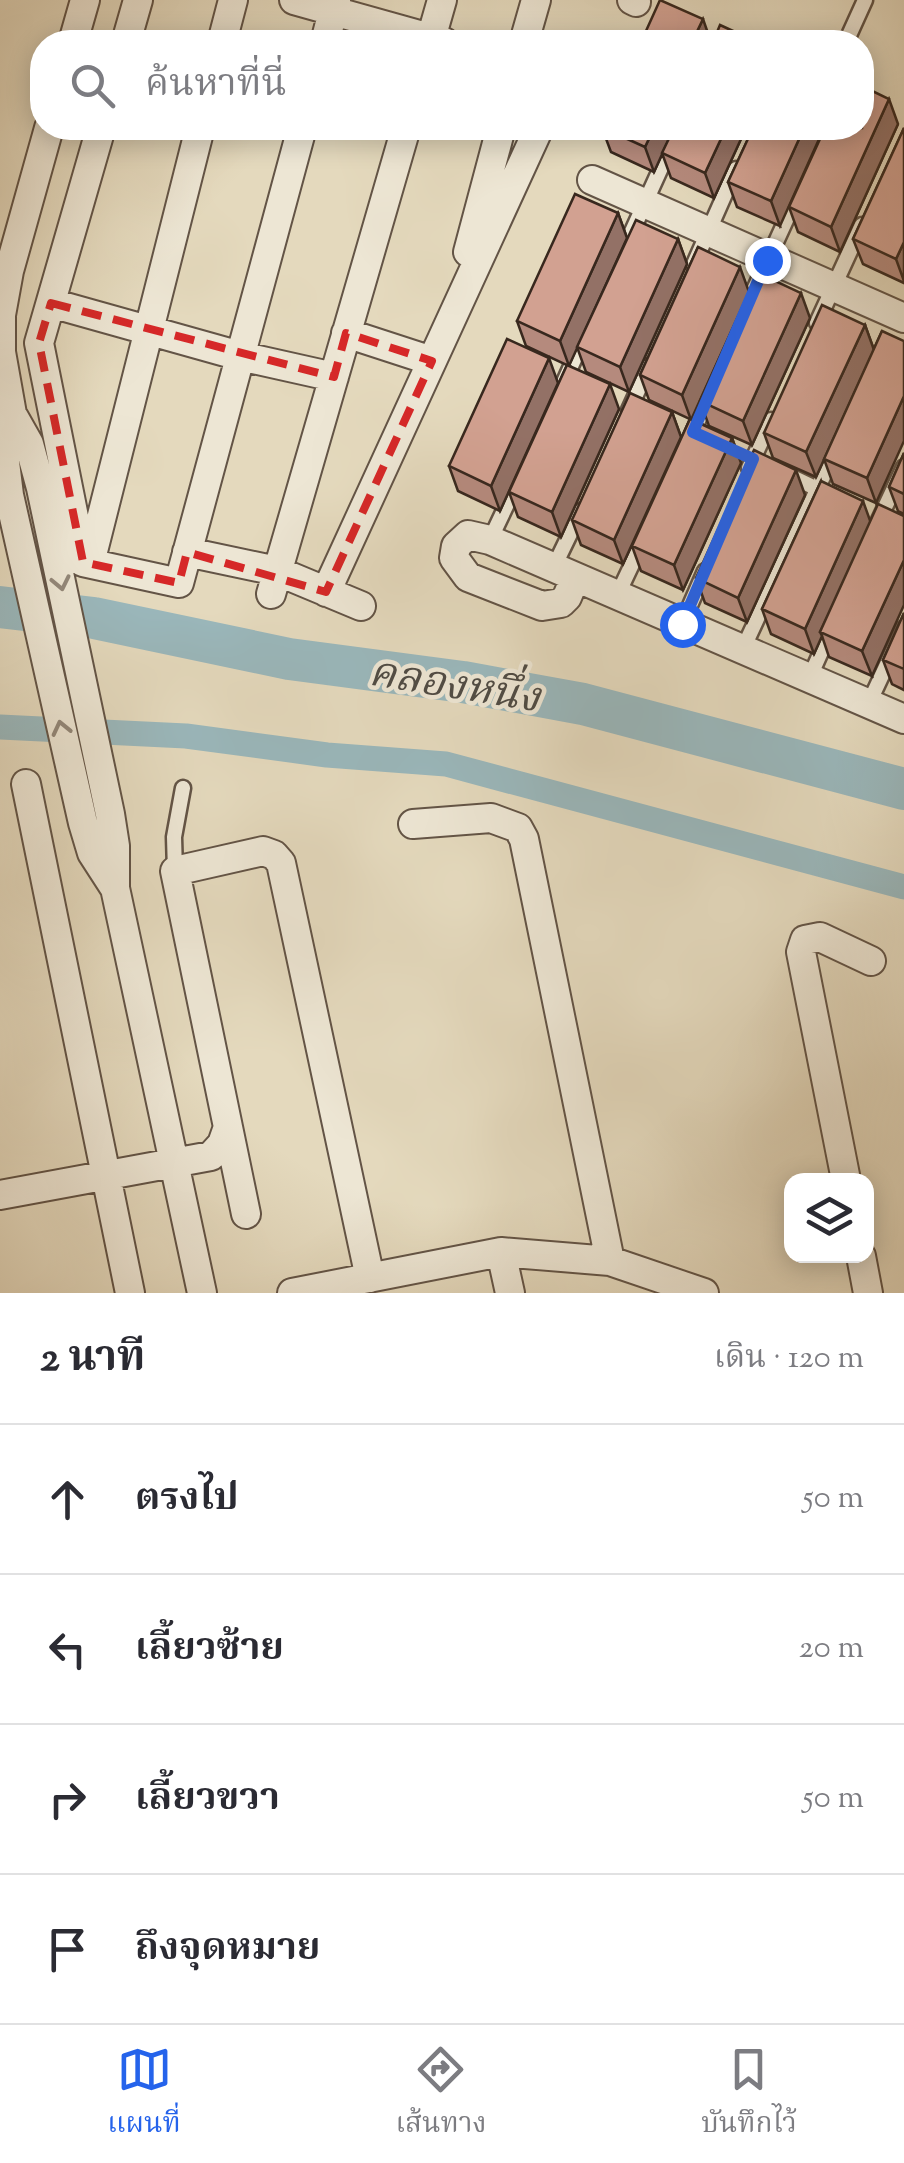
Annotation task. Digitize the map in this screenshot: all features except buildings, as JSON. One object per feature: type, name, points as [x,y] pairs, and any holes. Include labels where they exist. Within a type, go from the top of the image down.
[{"type":"street","points":[[76,30],[85,0]]},
{"type":"street","points":[[129,30],[138,0]]},
{"type":"street","points":[[225,30],[234,0]]},
{"type":"street","points":[[294,0],[335,6],[404,30]]},
{"type":"street","points":[[437,30],[442,0]]},
{"type":"street","points":[[527,30],[536,0]]},
{"type":"street","points":[[46,140],[9,272],[1,352],[12,414],[29,444],[40,488],[110,814],[115,888],[202,1293]]},
{"type":"street","points":[[98,140],[39,343],[83,562],[179,582],[299,140]]},
{"type":"street","points":[[90,564],[197,140]]},
{"type":"street","points":[[274,583],[402,140]]},
{"type":"street","points":[[449,324],[498,140]]},
{"type":"street","points":[[326,592],[534,140]]},
{"type":"street","points":[[592,180],[899,317]]},
{"type":"street","points":[[51,303],[240,356],[334,377]]},
{"type":"street","points":[[346,333],[432,361]]},
{"type":"street","points":[[12,414],[4,454],[9,496],[82,823],[92,853],[115,888]]},
{"type":"street","points":[[564,574],[567,597],[552,607],[542,606],[468,577],[454,558],[456,546],[468,535],[490,540],[904,719]]},
{"type":"street","points":[[187,552],[274,583],[326,592],[361,606]]},
{"type":"street","points":[[26,784],[130,1293]]},
{"type":"street","points":[[413,824],[491,818],[518,828],[524,839],[610,1261]]},
{"type":"street","points":[[246,1214],[175,871],[263,851],[281,863],[370,1278]]},
{"type":"street","points":[[845,1173],[801,952],[805,940],[820,937],[871,960]]},
{"type":"street","points":[[0,1196],[211,1156],[222,1144],[228,1128]]},
{"type":"street","points":[[502,1252],[510,1293]]},
{"type":"street","points":[[292,1293],[502,1252],[610,1261],[704,1293]]},
{"type":"street","points":[[862,1263],[868,1293]]},
{"type":"lane","points":[[851,30],[865,0]]},
{"type":"lane","points":[[621,255],[674,140]]},
{"type":"lane","points":[[685,284],[739,163]]},
{"type":"lane","points":[[745,312],[806,177]]},
{"type":"lane","points":[[809,340],[872,202]]},
{"type":"lane","points":[[560,392],[560,372],[591,324]]},
{"type":"lane","points":[[624,421],[654,353]]},
{"type":"lane","points":[[560,372],[584,382]]},
{"type":"lane","points":[[686,449],[715,381]]},
{"type":"lane","points":[[616,397],[647,411]]},
{"type":"lane","points":[[745,478],[777,408]]},
{"type":"lane","points":[[678,425],[708,439]]},
{"type":"lane","points":[[742,651],[842,437]]},
{"type":"lane","points":[[738,452],[849,503]]},
{"type":"lane","points":[[872,536],[886,520],[904,467]]},
{"type":"lane","points":[[490,540],[521,474]]},
{"type":"lane","points":[[564,574],[585,503]]},
{"type":"lane","points":[[864,510],[886,520]]},
{"type":"lane","points":[[617,596],[648,531]]},
{"type":"lane","points":[[682,624],[713,551]]},
{"type":"lane","points":[[809,679],[841,607]]},
{"type":"lane","points":[[869,703],[904,628]]},
{"type":"lane","points":[[175,871],[174,838],[183,788]]},
{"type":"highlighted area","points":[[51,303],[334,377],[346,333],[432,361],[326,592],[187,552],[179,583],[83,562],[39,343]]},
{"type":"waterway","name":"คลองหนึ่ง","points":[[0,607],[94,618],[289,659],[463,682],[583,704],[904,789]]},
{"type":"waterway","points":[[0,727],[186,736],[327,755],[446,764],[904,887]]},
{"type":"route","points":[[682,624],[753,459],[693,432],[767,260]]}]
